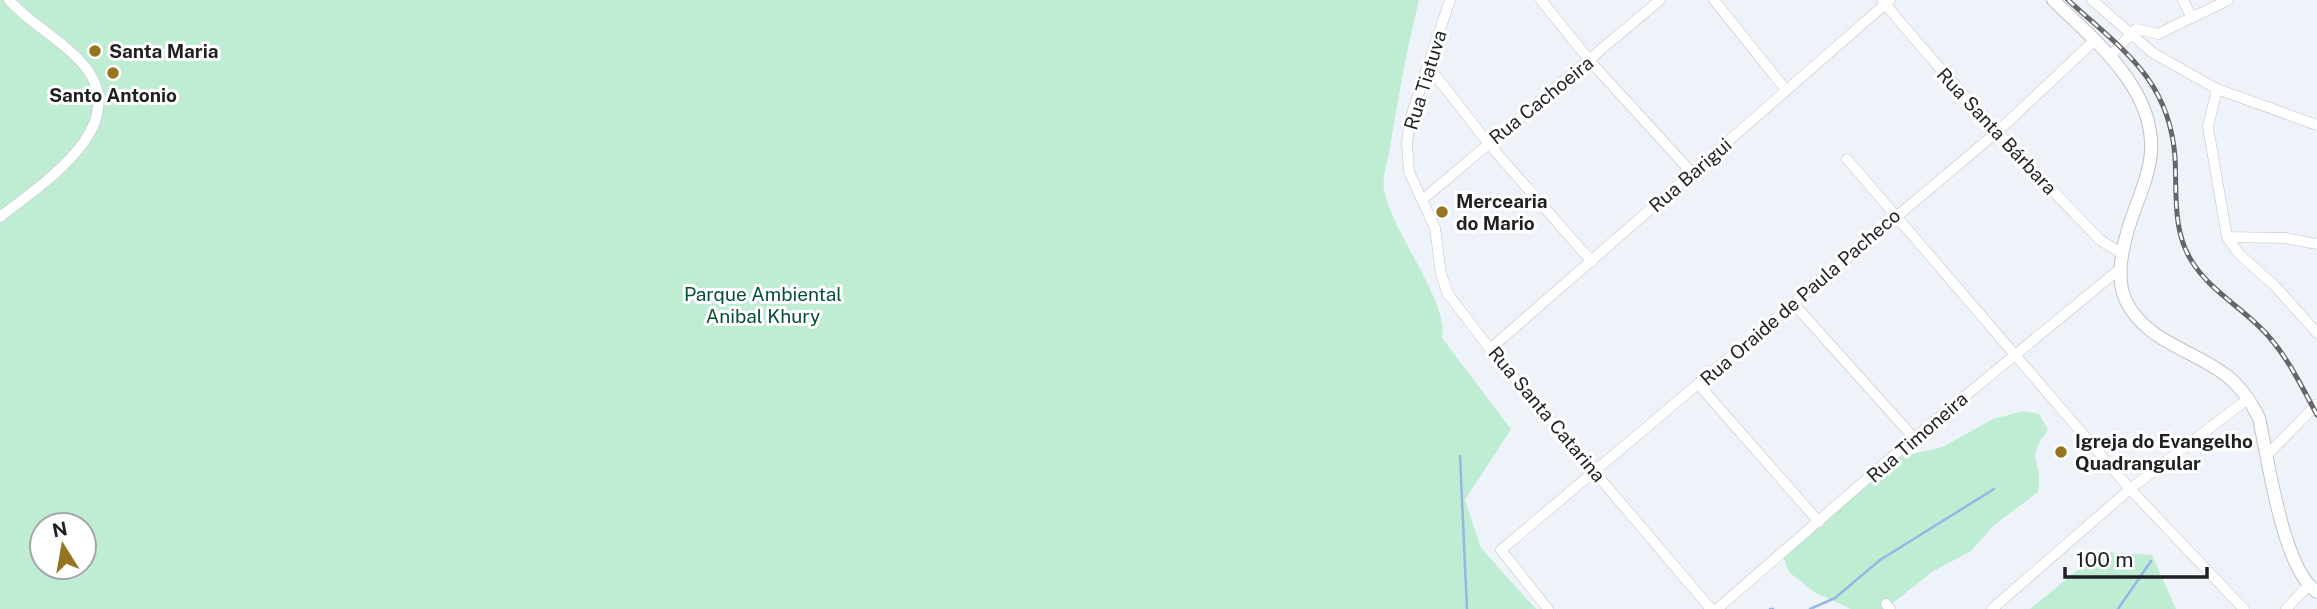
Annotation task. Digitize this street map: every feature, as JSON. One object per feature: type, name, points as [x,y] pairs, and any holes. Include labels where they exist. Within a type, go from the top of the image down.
[{"type":"main road","points":[[2053,0],[2110,56],[2137,95],[2148,123],[2151,152],[2121,253],[2125,299],[2137,318],[2154,333],[2227,376],[2249,398],[2259,418],[2286,541],[2312,589]]},
{"type":"street","points":[[0,217],[75,155],[87,140],[95,121],[97,102],[94,83],[82,64],[9,0]]},
{"type":"street","name":"Rua Tiatuva","points":[[1422,200],[1409,172],[1407,144],[1410,118],[1450,0]]},
{"type":"street","points":[[1541,0],[1590,61],[1692,173]]},
{"type":"street","name":"Rua Cachoeira","points":[[1422,200],[1660,0]]},
{"type":"street","points":[[1714,0],[1786,90]]},
{"type":"street","points":[[2092,0],[2153,53],[2217,89],[2317,125]]},
{"type":"street","points":[[2183,0],[2192,18]]},
{"type":"street","points":[[2110,56],[2138,29],[2158,34],[2228,0]]},
{"type":"street","name":"Rua Barigui","points":[[1490,349],[1592,262],[1885,1]]},
{"type":"street","name":"Rua Santa Bárbara","points":[[1885,1],[1937,69],[2100,240],[2121,253]]},
{"type":"street","name":"Rua Oraide de Paula Pacheco","points":[[1548,609],[1501,550],[1997,132],[2095,40]]},
{"type":"street","points":[[1429,67],[1488,143],[1592,262]]},
{"type":"street","points":[[2217,89],[2208,127],[2227,237],[2239,254],[2275,286],[2317,333]]},
{"type":"street","points":[[1847,159],[2130,489],[2244,609]]},
{"type":"street","name":"Rua Santa Catarina","points":[[1422,200],[1435,228],[1441,274],[1448,294],[1490,349],[1711,609]]},
{"type":"street","points":[[2227,237],[2285,237],[2317,244]]},
{"type":"street","name":"Rua Timoneira","points":[[1717,609],[1914,438],[2121,268]]},
{"type":"street","points":[[1793,303],[1914,438]]},
{"type":"street","points":[[1698,384],[1819,522]]},
{"type":"street","points":[[1992,609],[2130,489],[2249,398]]},
{"type":"street","points":[[2267,455],[2317,404]]},
{"type":"street","points":[[2286,609],[2312,589]]},
{"type":"green space","name":"Parque Ambiental Anibal Khury","points":[[0,0],[1419,0],[1384,174],[1384,190],[1389,208],[1437,306],[1442,323],[1442,338],[1511,429],[1465,500],[1481,548],[1536,609],[0,609]]},
{"type":"green space","points":[[2024,411],[2039,414],[2048,430],[2035,455],[2039,473],[2038,492],[1993,526],[1971,551],[1932,572],[1885,609],[1851,609],[1814,592],[1789,572],[1783,556],[1895,458],[1943,447],[1993,419]]},
{"type":"green space","points":[[2100,552],[2152,555],[2176,609],[2030,609]]},
{"type":"waterway","points":[[1460,456],[1467,609]]},
{"type":"waterway","points":[[1810,609],[1835,598],[1880,560],[1994,489]]},
{"type":"waterway","points":[[2118,609],[2151,561]]},
{"type":"railway","points":[[2068,0],[2124,50],[2139,67],[2163,106],[2171,130],[2175,157],[2178,223],[2191,260],[2208,282],[2261,328],[2277,347],[2317,415]]},
{"type":"place","name":"Santa Maria","points":[[95,51]]},
{"type":"place","name":"Santo Antonio","points":[[113,73]]},
{"type":"place","name":"Mercearia do Mario","points":[[1442,212]]},
{"type":"place","name":"Igreja do Evangelho Quadrangular","points":[[2061,452]]}]
